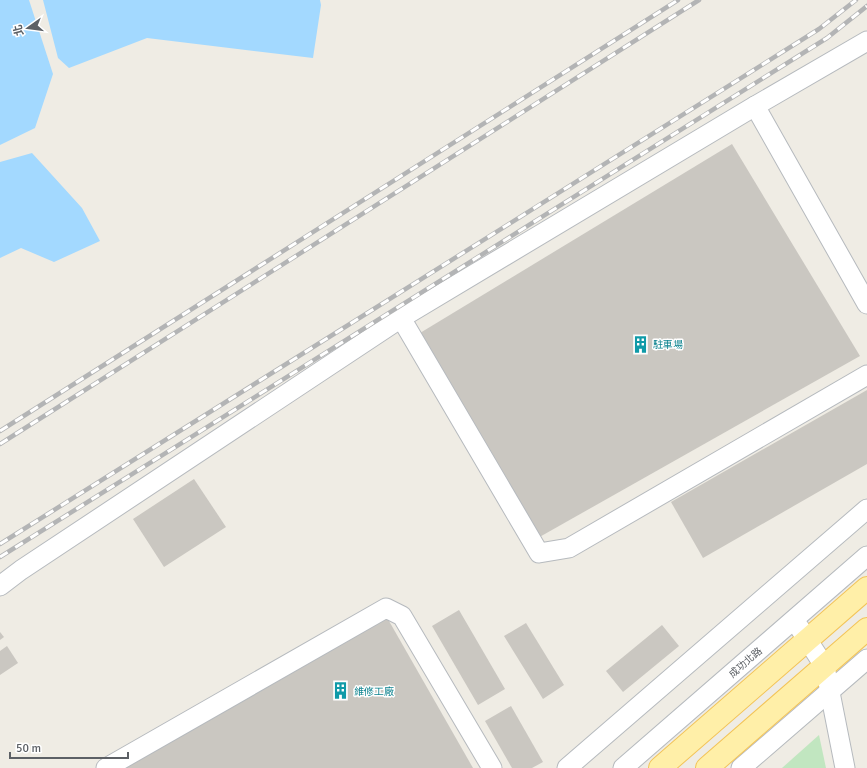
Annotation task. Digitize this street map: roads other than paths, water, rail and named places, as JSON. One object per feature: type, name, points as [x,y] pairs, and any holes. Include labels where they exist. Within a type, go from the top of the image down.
[{"type":"main road","points":[[660,768],[867,588]]},
{"type":"main road","points":[[707,768],[867,630]]},
{"type":"street","points":[[0,586],[21,570],[401,318],[755,106],[867,41]]},
{"type":"street","points":[[755,106],[867,304]]},
{"type":"street","points":[[401,318],[539,553],[569,548],[867,375]]},
{"type":"street","points":[[566,768],[867,509]]},
{"type":"street","name":"成功北路","points":[[623,768],[867,556]]},
{"type":"street","points":[[106,768],[386,608],[402,616],[492,768]]},
{"type":"street","points":[[795,619],[825,667],[845,768]]},
{"type":"street","points":[[741,768],[867,659]]},
{"type":"water","points":[[0,0],[29,0],[53,74],[35,128],[0,145]]},
{"type":"water","points":[[43,0],[320,0],[321,5],[313,58],[147,38],[69,68],[58,58]]},
{"type":"water","points":[[32,153],[82,208],[100,241],[54,262],[21,248],[0,258],[0,162]]},
{"type":"railway","points":[[0,431],[678,0]]},
{"type":"railway","points":[[0,444],[699,0]]},
{"type":"railway","points":[[0,544],[819,29],[856,0]]},
{"type":"railway","points":[[0,557],[827,38],[867,6]]},
{"type":"place","name":"駐車場","points":[[640,344]]},
{"type":"place","name":"維修工廠","points":[[341,691]]}]
